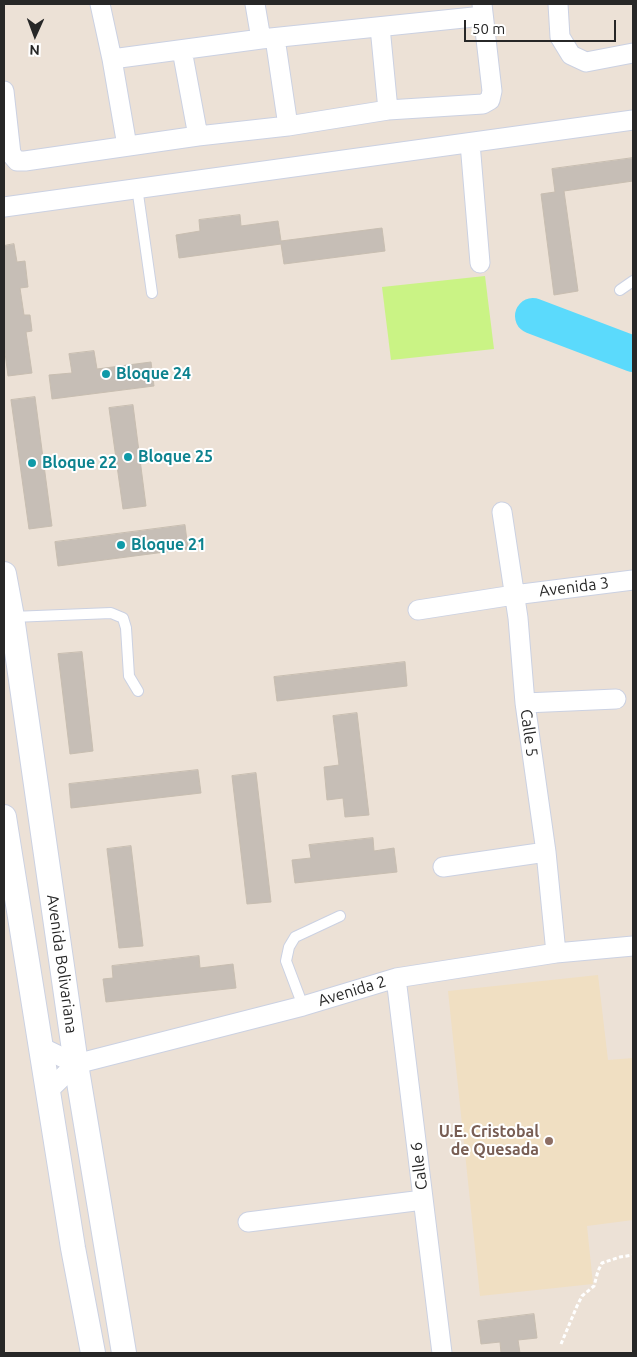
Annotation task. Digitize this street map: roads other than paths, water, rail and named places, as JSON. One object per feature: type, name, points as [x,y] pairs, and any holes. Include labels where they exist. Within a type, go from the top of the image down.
[{"type":"street","points":[[100,4],[112,59],[127,146]]},
{"type":"street","points":[[255,4],[268,39],[288,126]]},
{"type":"street","points":[[558,4],[560,37],[571,55],[586,62],[633,52]]},
{"type":"street","points":[[4,91],[11,154],[17,161],[25,161],[198,136],[288,126],[388,110],[483,104],[490,100],[492,91],[482,10],[380,27],[112,59]]},
{"type":"street","points":[[380,27],[388,110]]},
{"type":"street","points":[[182,50],[198,136]]},
{"type":"street","points":[[4,206],[633,120]]},
{"type":"street","points":[[470,143],[480,263]]},
{"type":"street","name":"Calle 5","points":[[502,512],[518,618],[525,703],[546,852],[556,953]]},
{"type":"street","name":"Avenida Bolivariana","points":[[4,574],[12,617],[76,1064],[124,1353]]},
{"type":"street","name":"Avenida 3","points":[[418,610],[514,595],[633,580]]},
{"type":"street","points":[[525,703],[616,699]]},
{"type":"street","name":"Avenida Bolivariana","points":[[4,817],[73,1248],[93,1353]]},
{"type":"street","points":[[443,867],[546,852]]},
{"type":"street","name":"Avenida 2","points":[[76,1064],[303,1006],[396,978],[556,953],[633,946]]},
{"type":"street","name":"Calle 6","points":[[396,978],[442,1353]]},
{"type":"street","points":[[41,1047],[76,1064],[48,1091]]},
{"type":"street","points":[[248,1222],[423,1200]]},
{"type":"lane","points":[[137,187],[152,293]]},
{"type":"lane","points":[[620,290],[633,281]]},
{"type":"lane","points":[[12,617],[111,613],[123,618],[126,628],[129,676],[138,692]]},
{"type":"lane","points":[[303,1006],[286,961],[289,947],[295,937],[340,916]]},
{"type":"waterway","points":[[533,316],[633,354]]},
{"type":"place","name":"Bloque 24","points":[[106,374]]},
{"type":"place","name":"Bloque 25","points":[[128,457]]},
{"type":"place","name":"Bloque 22","points":[[32,463]]},
{"type":"place","name":"Bloque 21","points":[[121,545]]},
{"type":"place","name":"U.E. Cristobal de Quesada","points":[[549,1141]]}]
